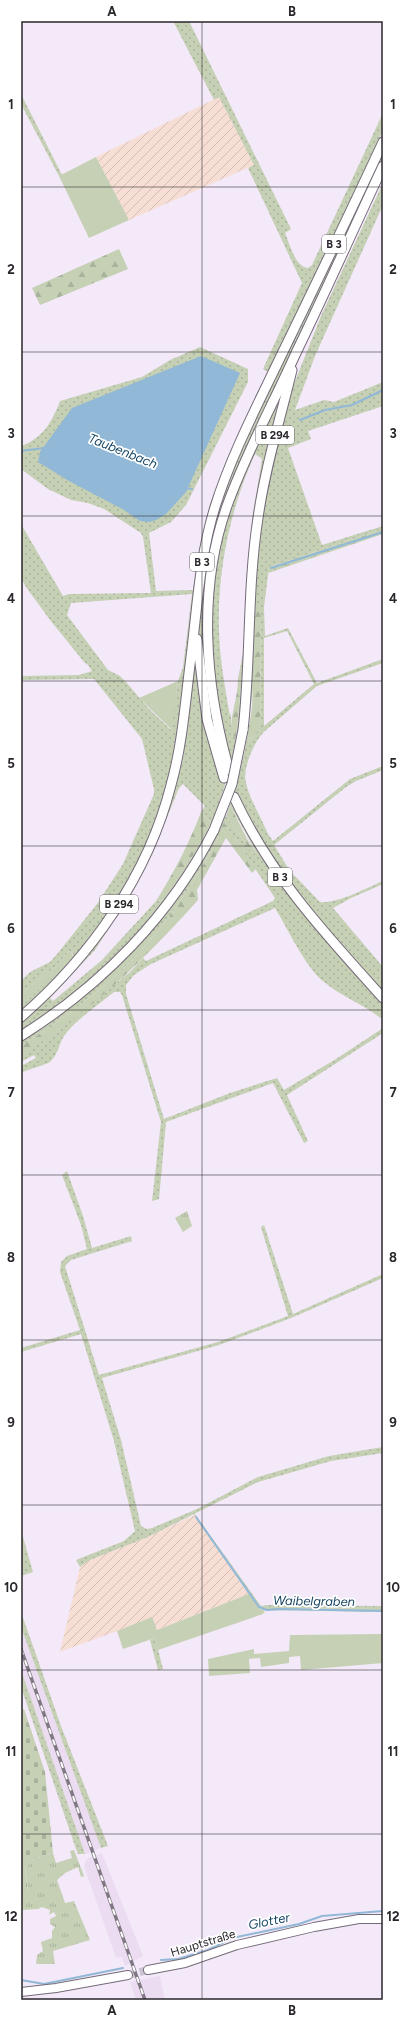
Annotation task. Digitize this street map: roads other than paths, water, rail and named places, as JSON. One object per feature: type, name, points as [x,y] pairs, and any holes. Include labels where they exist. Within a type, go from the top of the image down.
[{"type":"highway","name":"B 3","points":[[224,778],[207,719],[196,622],[202,564],[208,534],[226,476],[242,440],[383,142]]},
{"type":"highway","name":"B 3","points":[[229,770],[218,723],[210,667],[208,608],[213,565],[227,505],[250,450],[297,353],[383,166]]},
{"type":"highway","name":"B 294","points":[[21,1036],[93,982],[140,938],[182,886],[214,830],[232,784],[243,730],[248,678],[252,586],[258,519],[267,465],[297,353]]},
{"type":"highway","name":"B 294","points":[[21,1017],[56,985],[88,948],[124,897],[155,834],[165,806],[176,766],[196,622]]},
{"type":"highway","name":"B 3","points":[[234,798],[254,838],[278,874],[313,919],[383,998]]},
{"type":"main road","name":"Hauptstraße","points":[[148,1970],[185,1963],[237,1945],[314,1927],[359,1919],[383,1919]]},
{"type":"main road","points":[[21,1992],[56,1988],[128,1975]]},
{"type":"water","points":[[201,356],[240,373],[186,492],[166,514],[149,522],[140,521],[124,510],[69,481],[38,462],[40,452],[72,408]]},
{"type":"waterway","name":"Taubenbach","points":[[300,420],[325,410],[352,405],[383,390]]},
{"type":"waterway","name":"Taubenbach","points":[[21,451],[44,448]]},
{"type":"waterway","name":"Taubenbach","points":[[186,488],[192,489]]},
{"type":"waterway","points":[[271,568],[383,532]]},
{"type":"waterway","name":"Waibelgraben","points":[[196,1517],[259,1607],[267,1610],[383,1611]]},
{"type":"waterway","name":"Glotter","points":[[161,1960],[178,1959],[208,1950],[232,1938],[299,1924],[322,1916],[383,1911]]},
{"type":"waterway","name":"Glotter","points":[[21,1980],[44,1984],[123,1968]]},
{"type":"tunnel","points":[[128,1975],[148,1970]]},
{"type":"railway","points":[[21,1649],[145,2000]]}]
